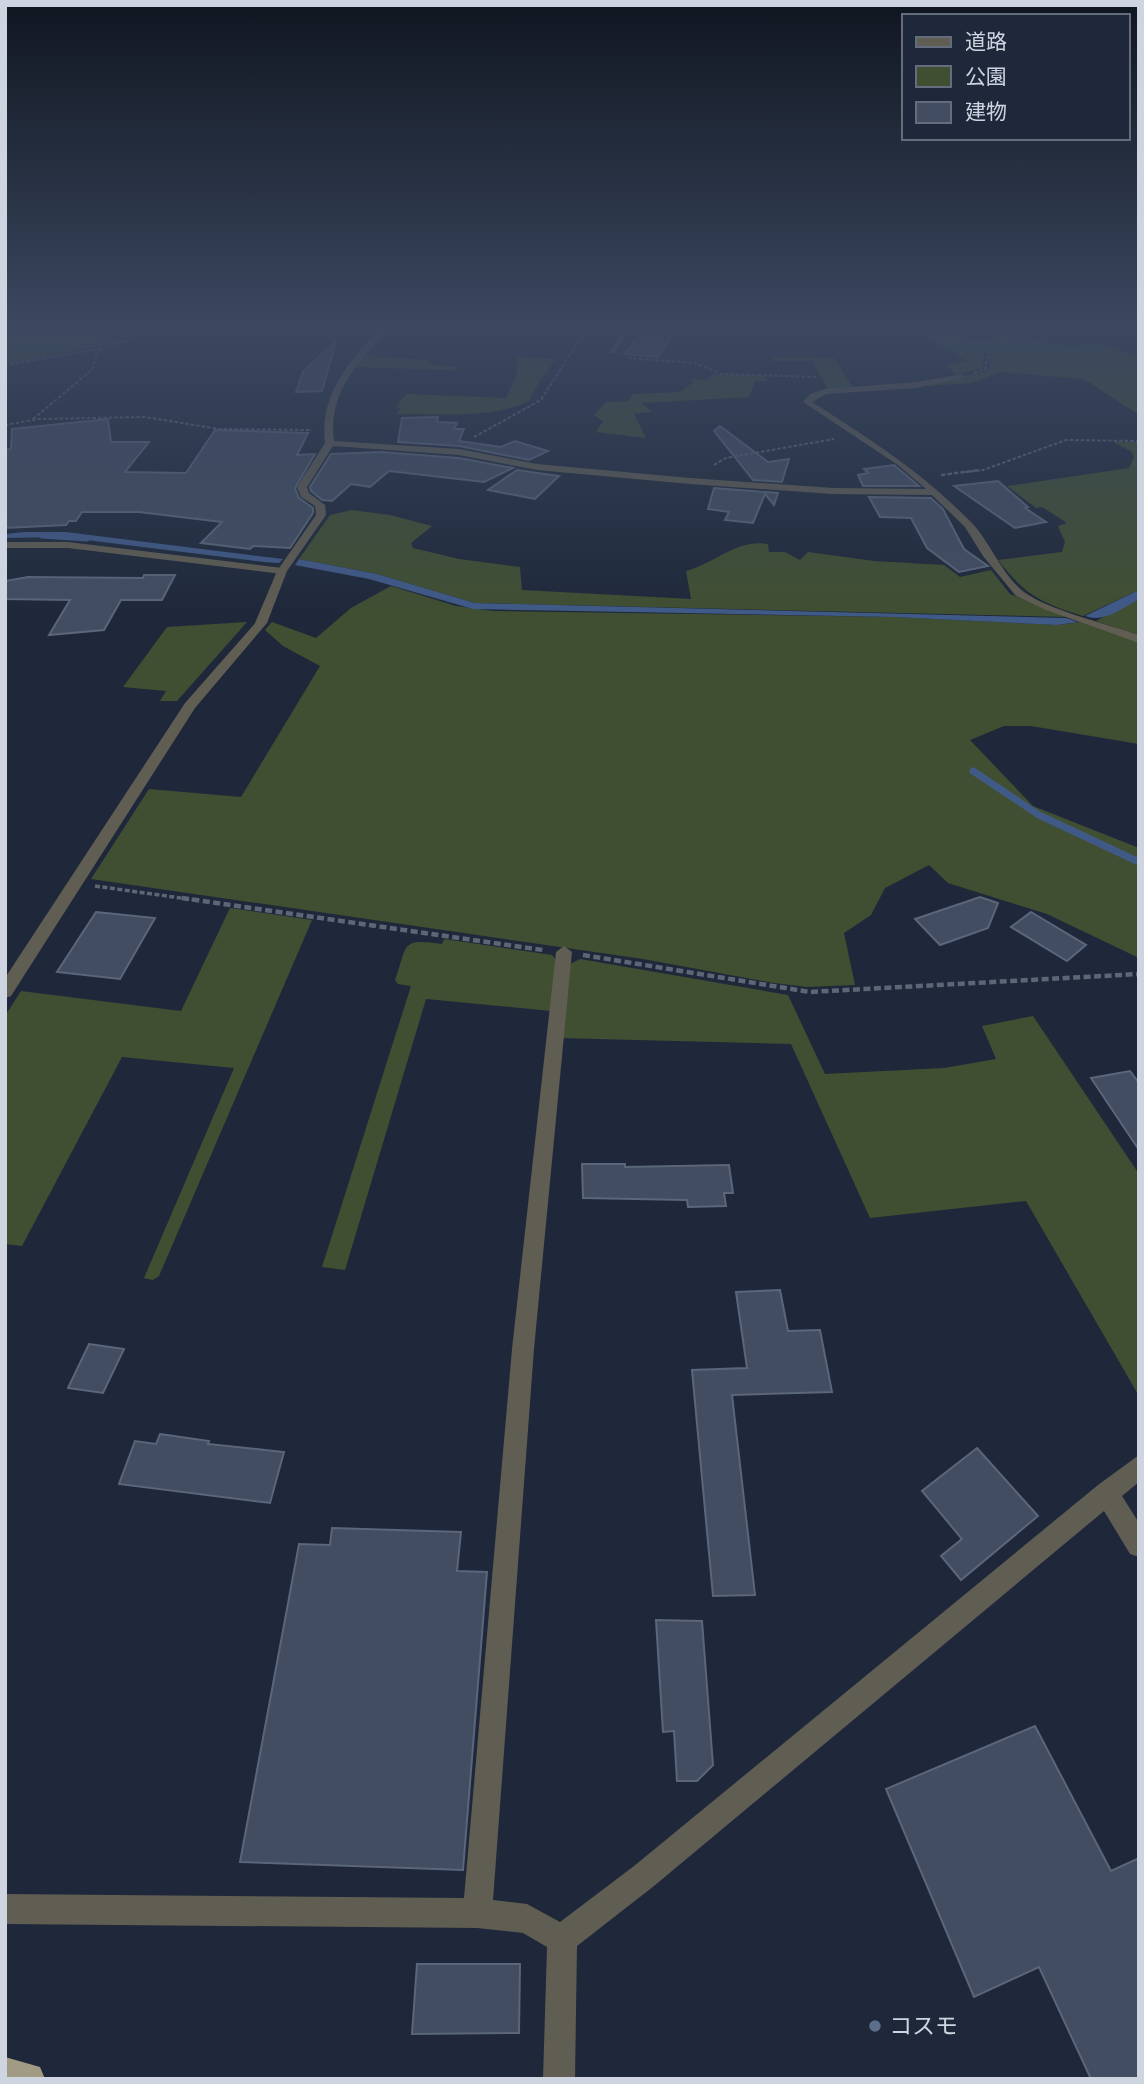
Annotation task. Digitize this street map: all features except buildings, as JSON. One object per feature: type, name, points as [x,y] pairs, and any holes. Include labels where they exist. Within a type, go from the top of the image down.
[{"type":"highway","points":[[5,2074],[28,2079]]},
{"type":"street","points":[[5,992],[190,706],[261,623],[282,571],[321,515],[320,505],[305,495],[302,487],[330,443],[327,430],[330,420]]},
{"type":"street","points":[[832,420],[919,477],[969,525],[987,554],[1020,594],[1139,639]]},
{"type":"street","points":[[459,452],[473,437]]},
{"type":"street","points":[[330,443],[459,452],[537,467],[690,481],[833,491],[935,492]]},
{"type":"street","points":[[5,545],[68,545],[282,571]]},
{"type":"street","points":[[477,1913],[523,1349],[564,953]]},
{"type":"street","points":[[562,1939],[644,1876],[1139,1467]]},
{"type":"street","points":[[1106,1493],[1139,1545]]},
{"type":"street","points":[[5,1909],[477,1913],[527,1919],[562,1939]]},
{"type":"street","points":[[559,2079],[562,1939]]},
{"type":"path","points":[[5,425],[32,420]]},
{"type":"path","points":[[165,420],[219,429],[327,430]]},
{"type":"path","points":[[473,437],[504,420]]},
{"type":"path","points":[[690,481],[726,458],[858,436]]},
{"type":"path","points":[[919,477],[984,470],[1066,440],[1087,438],[1139,442]]},
{"type":"path","points":[[76,884],[564,953],[810,992],[1139,974]]},
{"type":"green space","points":[[637,420],[646,438],[596,432],[603,421]]},
{"type":"green space","points":[[1113,442],[1139,442],[1139,590],[1083,616],[1035,596],[1017,582],[998,560],[1062,552],[1065,542],[1058,526],[1067,523],[1042,507],[1036,508],[1007,486],[1129,468],[1134,457],[1131,451]]},
{"type":"green space","points":[[351,510],[390,515],[432,526],[411,543],[413,548],[459,559],[520,567],[522,590],[691,599],[686,571],[736,548],[757,543],[768,544],[769,552],[785,552],[800,560],[808,552],[874,561],[944,565],[960,577],[991,570],[1010,594],[1067,617],[475,603],[377,574],[299,559],[330,515]]},
{"type":"green space","points":[[391,586],[456,606],[493,611],[894,617],[1057,625],[1080,622],[1139,642],[1139,744],[1031,726],[1004,726],[970,740],[1033,806],[1139,848],[1139,958],[1047,914],[948,883],[929,865],[885,888],[871,915],[844,933],[855,985],[807,987],[643,959],[91,879],[149,789],[241,797],[320,666],[283,646],[265,630],[272,622],[316,638],[351,608]]},
{"type":"green space","points":[[1139,599],[1139,635],[1096,621]]},
{"type":"green space","points":[[247,622],[177,701],[160,701],[166,691],[123,687],[167,627]]},
{"type":"green space","points":[[230,908],[312,920],[159,1276],[153,1280],[144,1278],[234,1068],[122,1057],[22,1246],[5,1244],[5,1016],[21,991],[181,1011]]},
{"type":"green space","points":[[444,939],[552,955],[558,962],[551,1011],[426,999],[345,1270],[322,1267],[411,986],[398,984],[395,980],[405,951],[412,943],[442,944]]},
{"type":"green space","points":[[580,959],[788,995],[825,1074],[944,1068],[996,1059],[982,1026],[1033,1016],[1139,1174],[1139,1396],[1026,1201],[870,1218],[791,1044],[559,1038],[570,964]]},
{"type":"water","points":[[66,532],[283,559],[279,563],[264,562],[62,537],[5,538],[5,534]]},
{"type":"water","points":[[299,559],[377,574],[475,603],[1066,618],[1078,622],[1057,625],[894,617],[473,609],[369,579],[295,565]]},
{"type":"water","points":[[1139,590],[1139,599],[1113,614],[1099,618],[1085,616]]},
{"type":"waterway","points":[[42,536],[87,539]]},
{"type":"waterway","points":[[973,771],[1039,815],[1139,862]]},
{"type":"place","name":"コスモ","points":[[875,2026]]}]
